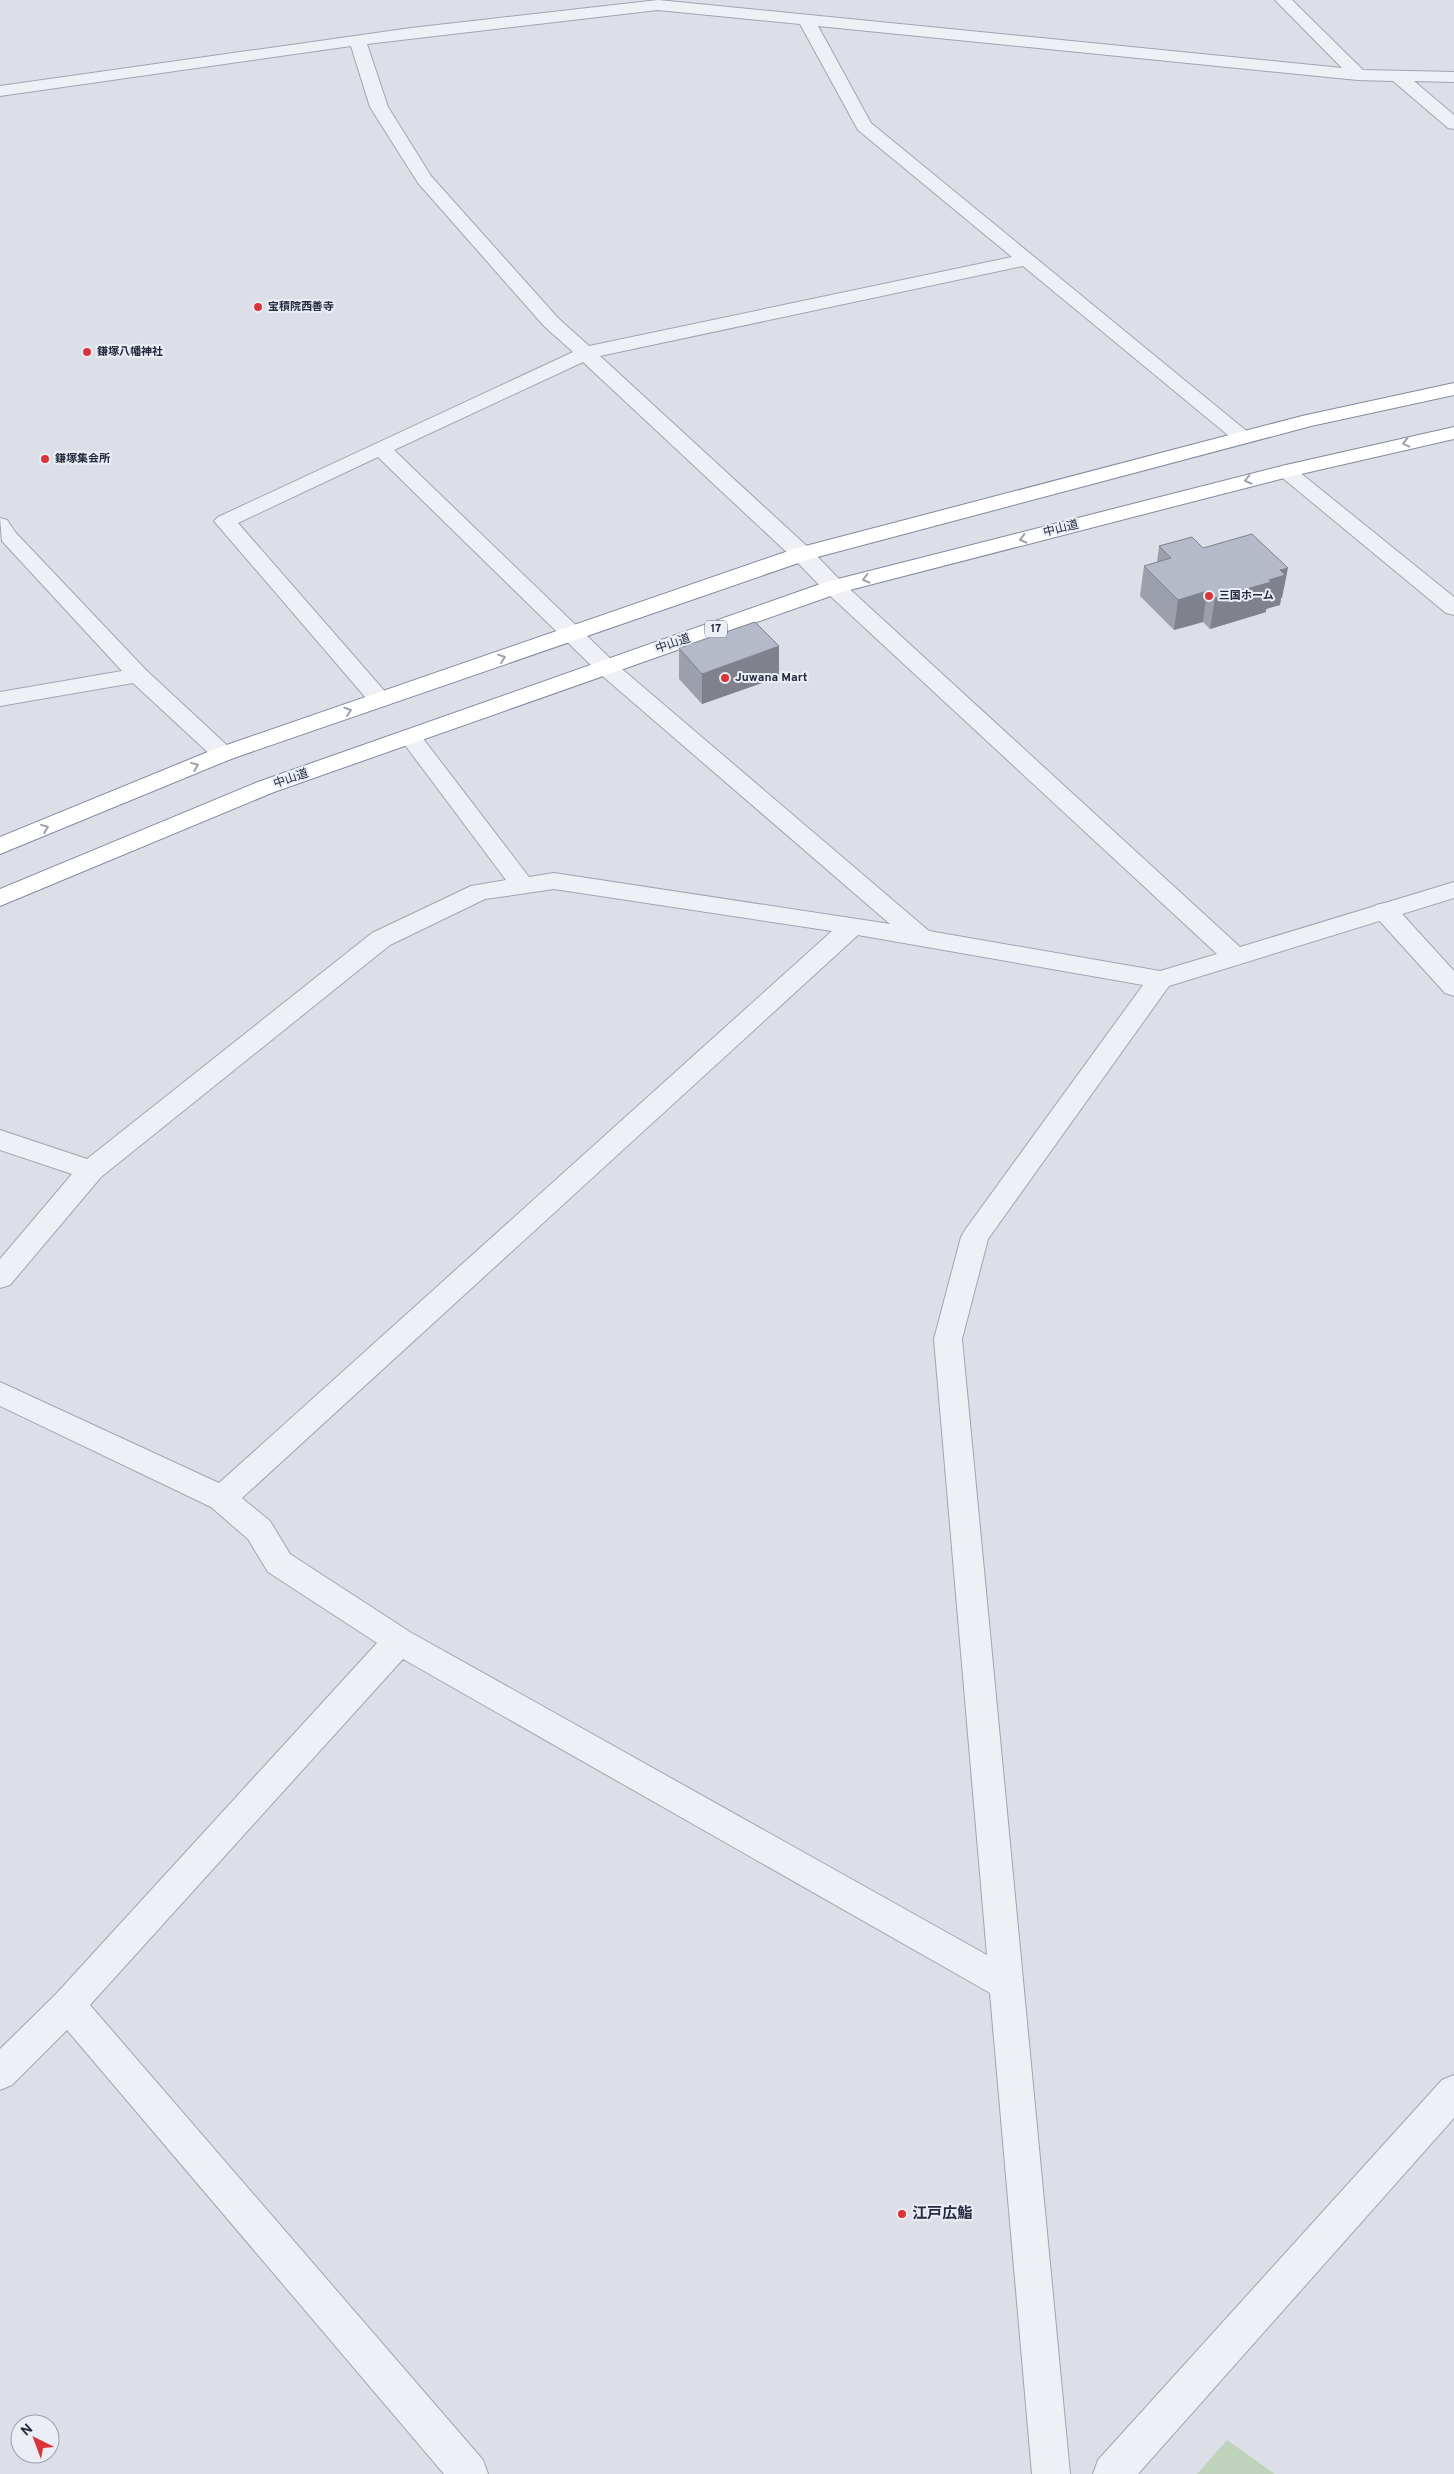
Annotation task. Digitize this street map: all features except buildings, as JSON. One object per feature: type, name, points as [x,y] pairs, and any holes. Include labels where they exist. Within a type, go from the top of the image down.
[{"type":"highway","points":[[0,846],[223,754],[802,554],[1309,420],[1454,389]]},
{"type":"highway","name":"中山道","points":[[0,898],[266,788],[834,588],[1286,471],[1454,432]]},
{"type":"street","points":[[1283,0],[1358,75]]},
{"type":"street","points":[[0,91],[358,41],[582,6],[658,5],[1358,75],[1454,77]]},
{"type":"street","points":[[806,20],[864,126],[1242,437]]},
{"type":"street","points":[[358,41],[379,107],[424,179],[551,322],[802,554],[834,588],[1236,957]]},
{"type":"street","points":[[1399,77],[1454,124]]},
{"type":"street","points":[[380,700],[225,521],[586,353],[1027,260]]},
{"type":"street","points":[[381,448],[607,668],[922,938]]},
{"type":"street","points":[[1286,471],[1454,608]]},
{"type":"street","points":[[0,524],[9,537],[138,675],[223,754]]},
{"type":"street","points":[[0,699],[138,675]]},
{"type":"street","points":[[410,737],[523,886]]},
{"type":"street","points":[[0,1278],[92,1170],[381,939],[480,892],[554,881],[853,926],[1160,980],[1454,890]]},
{"type":"street","points":[[1385,911],[1454,987]]},
{"type":"street","points":[[222,1498],[853,926]]},
{"type":"street","points":[[1051,2474],[948,1339],[974,1237],[1160,980]]},
{"type":"street","points":[[0,1140],[92,1170]]},
{"type":"street","points":[[0,1393],[222,1498],[259,1530],[279,1564],[399,1641],[1007,1984]]},
{"type":"street","points":[[0,2073],[68,2005],[399,1641]]},
{"type":"street","points":[[68,2005],[469,2474]]},
{"type":"street","points":[[1112,2474],[1454,2092]]},
{"type":"green space","points":[[1227,2440],[1275,2474],[1197,2474]]},
{"type":"place","name":"宝積院西善寺","points":[[258,307]]},
{"type":"place","name":"鎌塚八幡神社","points":[[87,352]]},
{"type":"place","name":"鎌塚集会所","points":[[45,459]]},
{"type":"place","name":"三国ホーム","points":[[1209,596]]},
{"type":"place","name":"Juwana Mart","points":[[725,678]]},
{"type":"place","name":"江戸広鮨","points":[[902,2214]]}]
